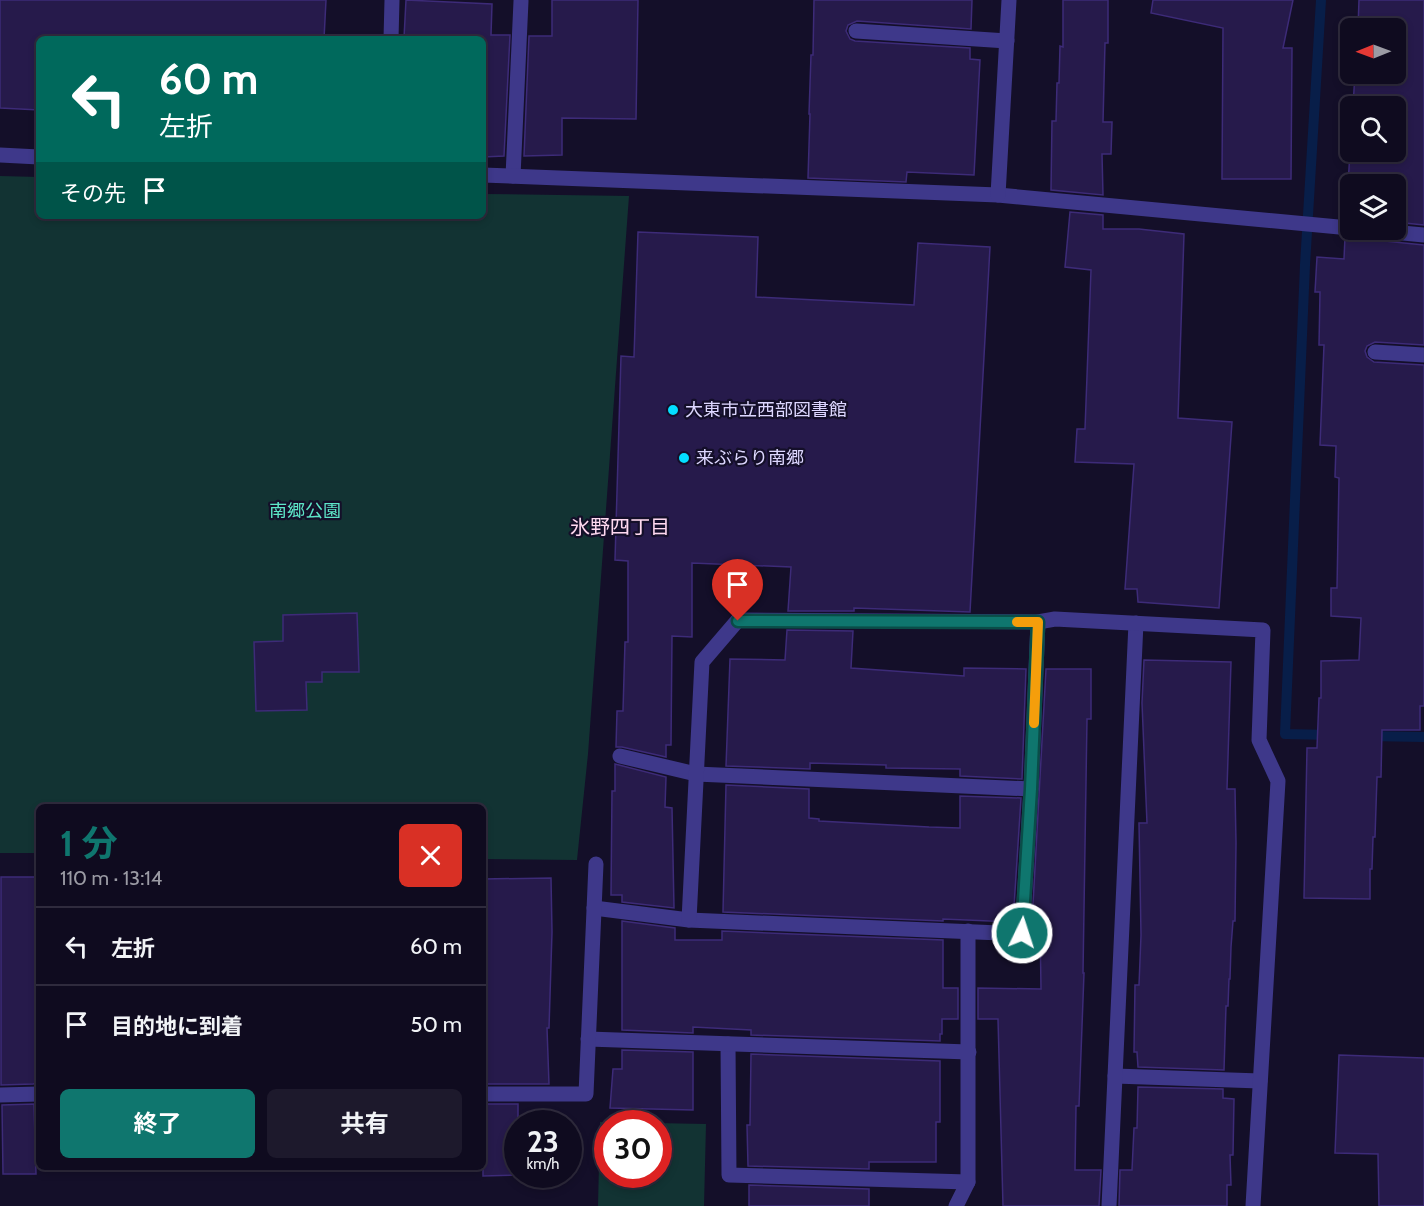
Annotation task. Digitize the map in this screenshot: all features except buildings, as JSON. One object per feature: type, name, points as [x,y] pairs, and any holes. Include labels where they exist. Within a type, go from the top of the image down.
[{"type":"street","points":[[391,36],[392,0]]},
{"type":"street","points":[[513,176],[520,0]]},
{"type":"street","points":[[998,195],[1009,0]]},
{"type":"street","points":[[856,31],[1007,41]]},
{"type":"street","points":[[0,155],[36,157]]},
{"type":"street","points":[[486,175],[998,195],[1424,236]]},
{"type":"street","points":[[1375,352],[1424,355]]},
{"type":"street","points":[[688,920],[702,662],[738,621],[1038,622],[1055,618],[1263,630],[1259,740],[1278,781],[1253,1206]]},
{"type":"street","points":[[594,908],[688,920],[1022,933],[1038,622]]},
{"type":"street","points":[[1109,1206],[1136,623]]},
{"type":"street","points":[[620,756],[696,774],[1031,789]]},
{"type":"street","points":[[486,1094],[586,1094],[596,864]]},
{"type":"street","points":[[956,1206],[968,1182],[968,931]]},
{"type":"street","points":[[588,1039],[969,1052]]},
{"type":"street","points":[[728,1044],[729,1175],[968,1182]]},
{"type":"street","points":[[1115,1076],[1260,1081]]},
{"type":"street","points":[[0,1095],[36,1094]]},
{"type":"green space","name":"南郷公園","points":[[0,176],[36,177],[36,219],[486,219],[486,194],[629,196],[588,754],[577,860],[486,859],[486,804],[36,804],[36,853],[0,853]]},
{"type":"green space","points":[[672,1123],[706,1124],[704,1206],[598,1206],[598,1188],[672,1188]]},
{"type":"waterway","points":[[1321,0],[1305,265],[1285,734],[1331,735]]},
{"type":"waterway","points":[[1367,736],[1424,737]]},
{"type":"slow traffic","points":[[1017,622],[1038,622],[1034,723]]},
{"type":"place","name":"大東市立西部図書館","points":[[673,410]]},
{"type":"place","name":"来ぶらり南郷","points":[[684,458]]},
{"type":"district","name":"氷野四丁目","points":[[620,527]]},
{"type":"route","points":[[738,621],[1038,622],[1022,933]]}]
